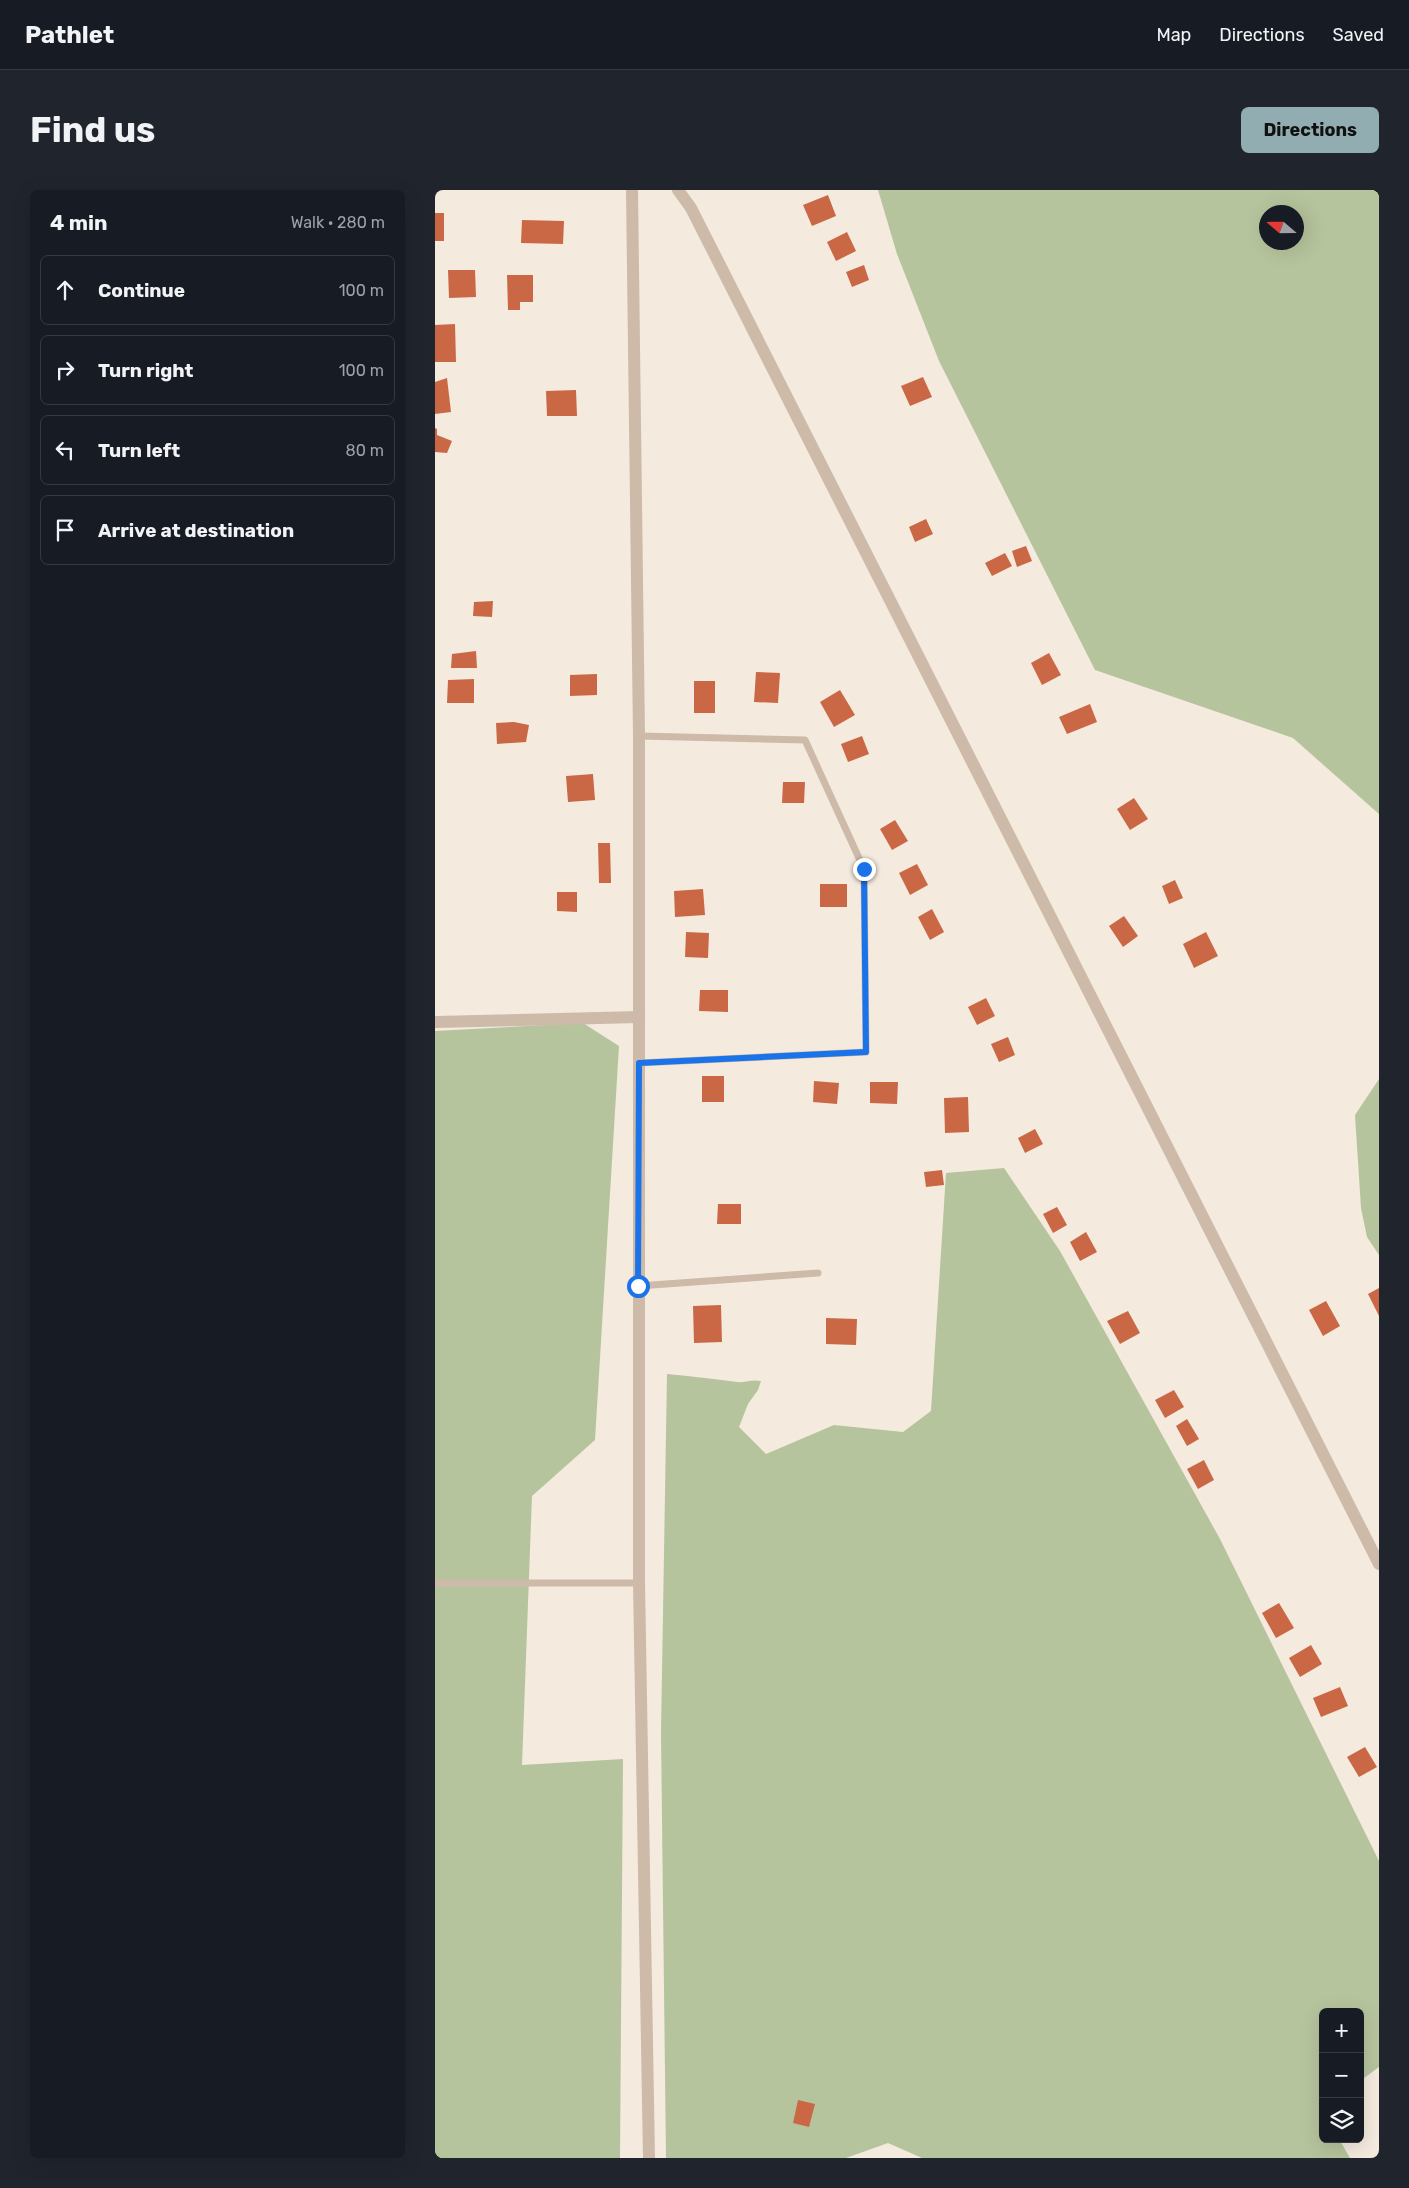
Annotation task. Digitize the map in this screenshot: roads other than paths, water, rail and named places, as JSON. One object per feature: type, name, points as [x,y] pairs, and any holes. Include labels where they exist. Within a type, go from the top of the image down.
[{"type":"street","points":[[632,190],[639,736],[639,1583],[649,2158]]},
{"type":"street","points":[[678,190],[691,208],[1379,1564]]},
{"type":"street","points":[[435,1022],[639,1017]]},
{"type":"lane","points":[[639,736],[805,740],[864,869],[866,1052],[639,1063]]},
{"type":"lane","points":[[638,1286],[818,1273]]},
{"type":"lane","points":[[435,1583],[639,1583]]}]
